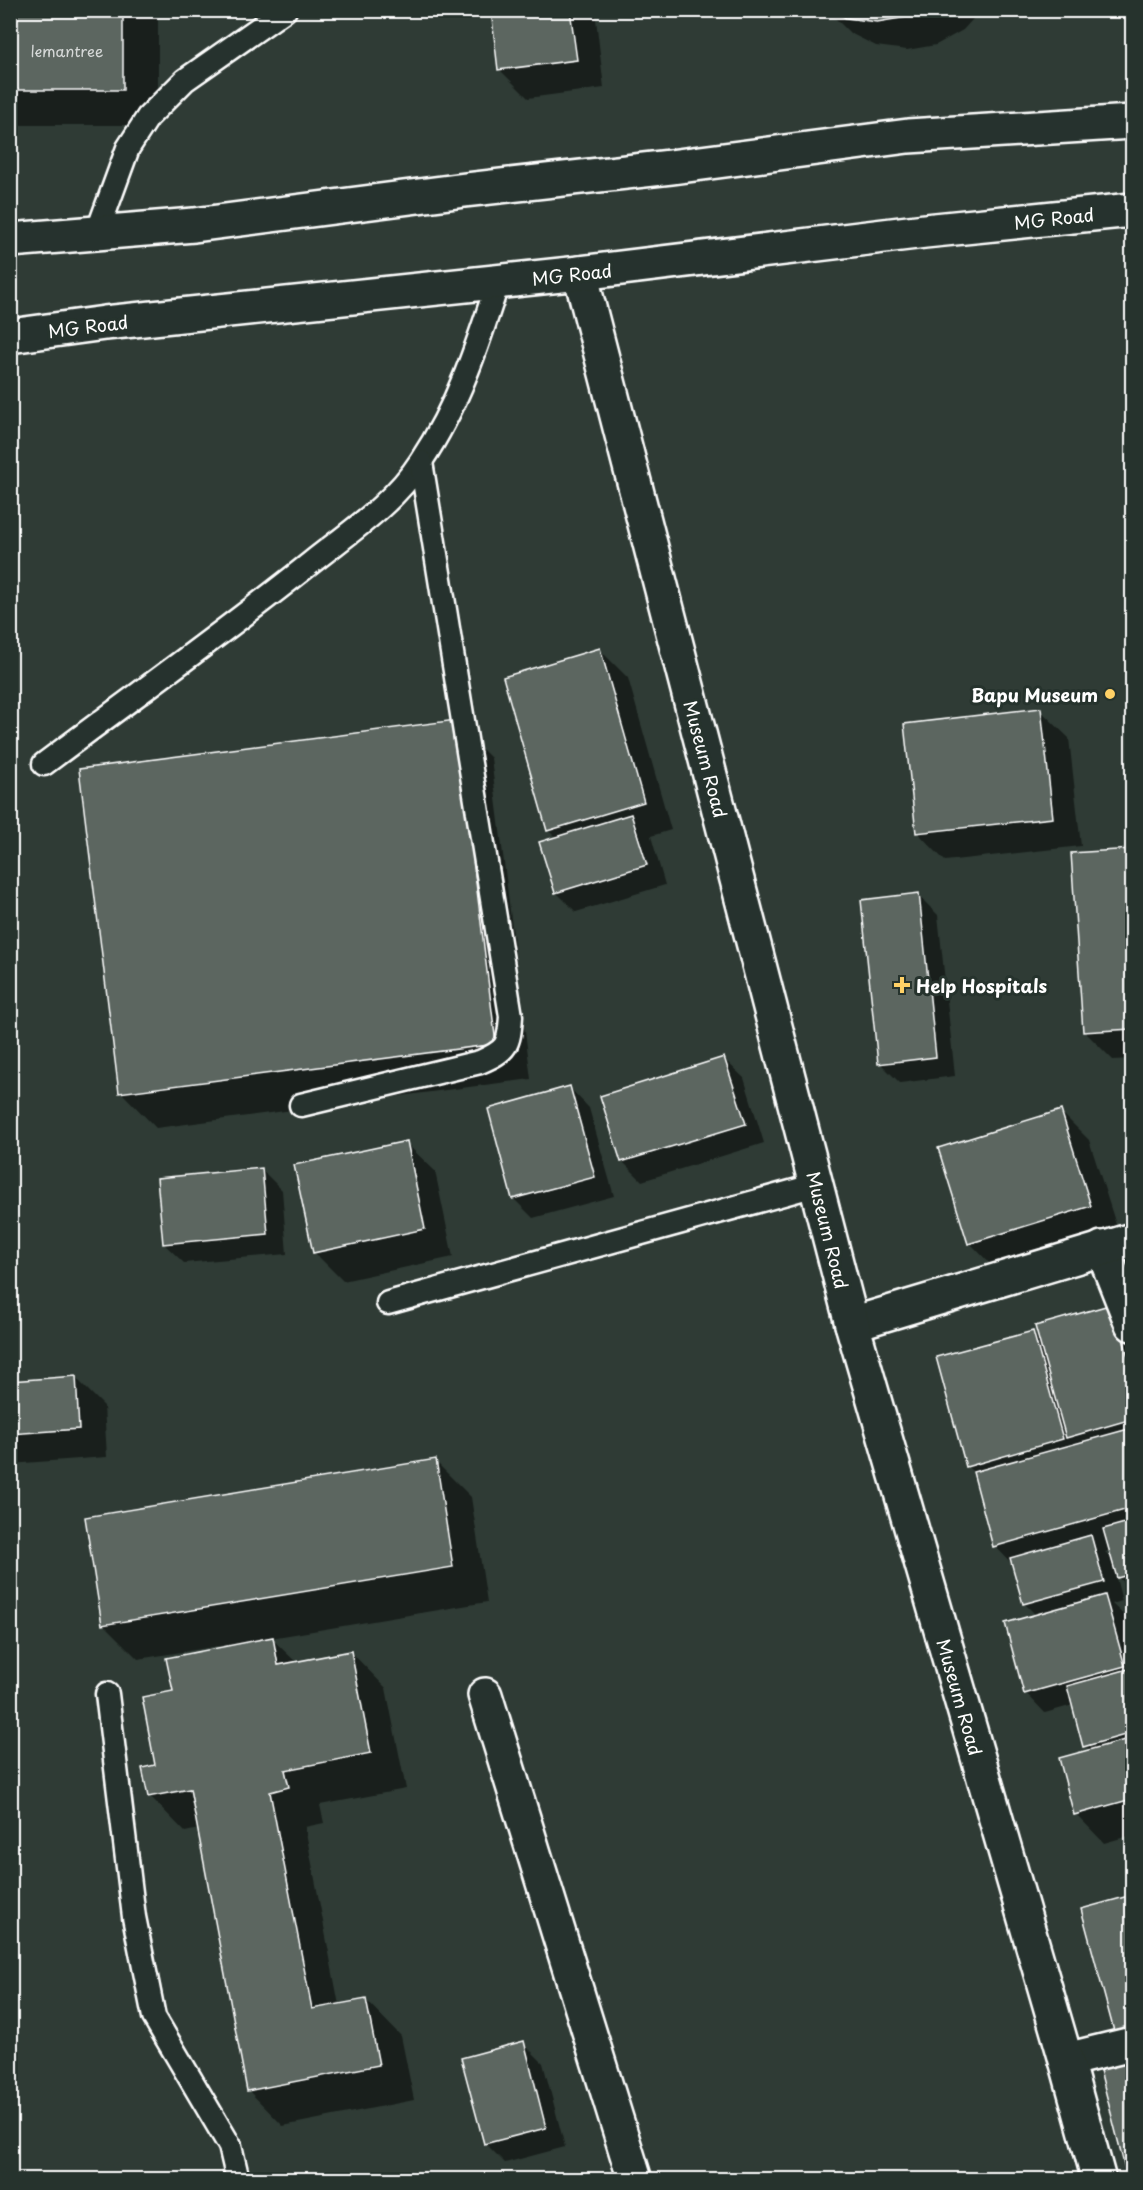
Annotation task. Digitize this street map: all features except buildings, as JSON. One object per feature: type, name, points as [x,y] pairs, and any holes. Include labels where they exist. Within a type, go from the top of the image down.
[{"type":"street","points":[[10,240],[194,225],[908,136],[1132,122]]},
{"type":"street","name":"MG Road","points":[[10,336],[105,323],[580,273],[926,231],[1132,210]]},
{"type":"street","name":"Museum Road","points":[[580,273],[852,1324],[1099,2180]]},
{"type":"street","points":[[852,1324],[1117,1244],[1132,1324]]},
{"type":"street","points":[[485,1695],[636,2180]]},
{"type":"street","points":[[1066,2060],[1132,2044]]},
{"type":"lane","points":[[97,233],[128,148],[148,117],[185,80],[285,10]]},
{"type":"lane","points":[[44,764],[306,567],[386,503],[421,462],[454,403],[498,282]]},
{"type":"lane","points":[[301,1105],[480,1062],[502,1052],[510,1035],[511,1016],[421,462]]},
{"type":"lane","points":[[388,1303],[816,1185]]},
{"type":"lane","points":[[107,1694],[134,1917],[154,2018],[230,2146],[238,2180]]},
{"type":"place","name":"Bapu Museum","points":[[1110,694]]},
{"type":"place","name":"Help Hospitals","points":[[902,985]]}]
